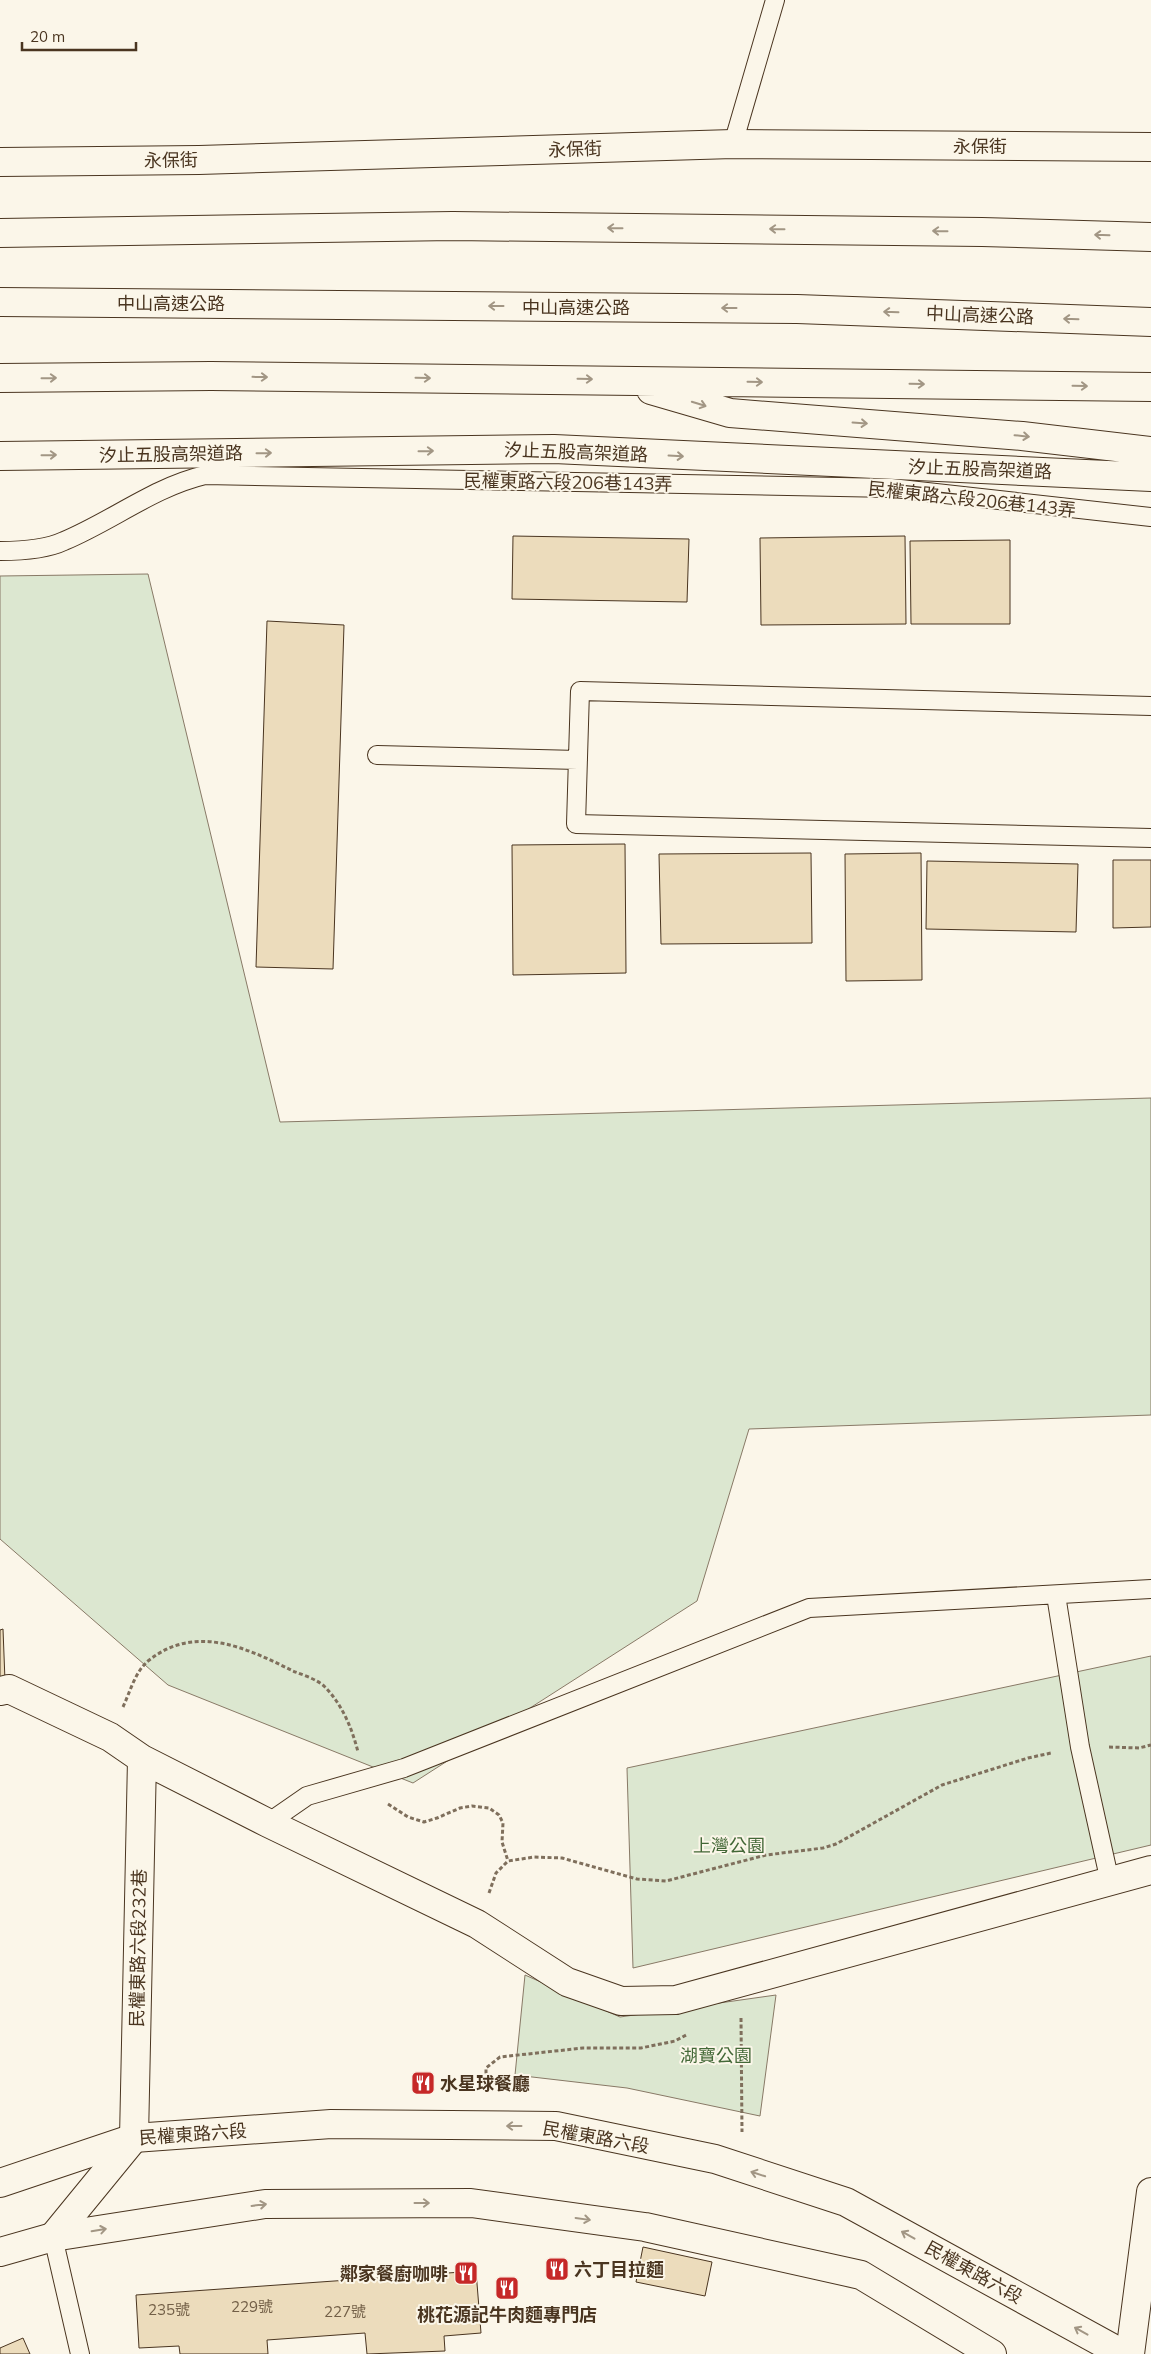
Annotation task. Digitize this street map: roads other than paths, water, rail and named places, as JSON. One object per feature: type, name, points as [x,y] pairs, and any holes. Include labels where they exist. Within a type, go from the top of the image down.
[{"type":"main road","name":"永保街","points":[[0,162],[199,160],[733,144],[1151,147]]},
{"type":"main road","points":[[0,233],[453,226],[982,232],[1151,237]]},
{"type":"main road","name":"中山高速公路","points":[[0,302],[797,309],[1151,322]]},
{"type":"main road","points":[[1120,320],[1151,313]]},
{"type":"main road","points":[[0,378],[221,376],[1151,387]]},
{"type":"main road","points":[[619,380],[730,413],[1022,436],[1151,451]]},
{"type":"main road","name":"汐止五股高架道路","points":[[0,456],[554,450],[1151,477]]},
{"type":"main road","points":[[0,1691],[10,1689],[110,1737],[142,1759],[268,1823],[477,1924],[567,1982],[620,2001],[676,2000],[1151,1870]]},
{"type":"main road","name":"民權東路六段232巷","points":[[134,2138],[142,1759]]},
{"type":"main road","name":"民權東路六段","points":[[0,2183],[134,2138],[331,2124],[556,2126],[715,2159],[846,2202],[1123,2354]]},
{"type":"main road","points":[[53,2237],[134,2138]]},
{"type":"main road","points":[[1130,2354],[1151,2192]]},
{"type":"main road","points":[[0,2252],[53,2237],[265,2204],[471,2203],[646,2227],[862,2275],[992,2354]]},
{"type":"lane","points":[[733,144],[774,0]]},
{"type":"lane","name":"民權東路六段206巷143弄","points":[[0,551],[21,551],[62,542],[180,480],[205,475],[891,488],[1151,517]]},
{"type":"lane","points":[[1151,706],[580,691],[576,824],[1151,838]]},
{"type":"lane","points":[[377,755],[578,760]]},
{"type":"lane","points":[[268,1823],[307,1796],[404,1768],[810,1608],[1151,1589]]},
{"type":"lane","points":[[1056,1595],[1080,1747],[1110,1882]]},
{"type":"lane","points":[[53,2237],[80,2354]]},
{"type":"place","name":"水星球餐廳","points":[[423,2083]]},
{"type":"place","name":"六丁目拉麵","points":[[557,2269]]},
{"type":"place","name":"鄰家餐廚咖啡","points":[[466,2273]]},
{"type":"place","name":"桃花源記牛肉麵專門店","points":[[507,2288]]},
{"type":"park label","name":"上灣公園","points":[[729,1845]]},
{"type":"park label","name":"湖寶公園","points":[[716,2055]]}]
